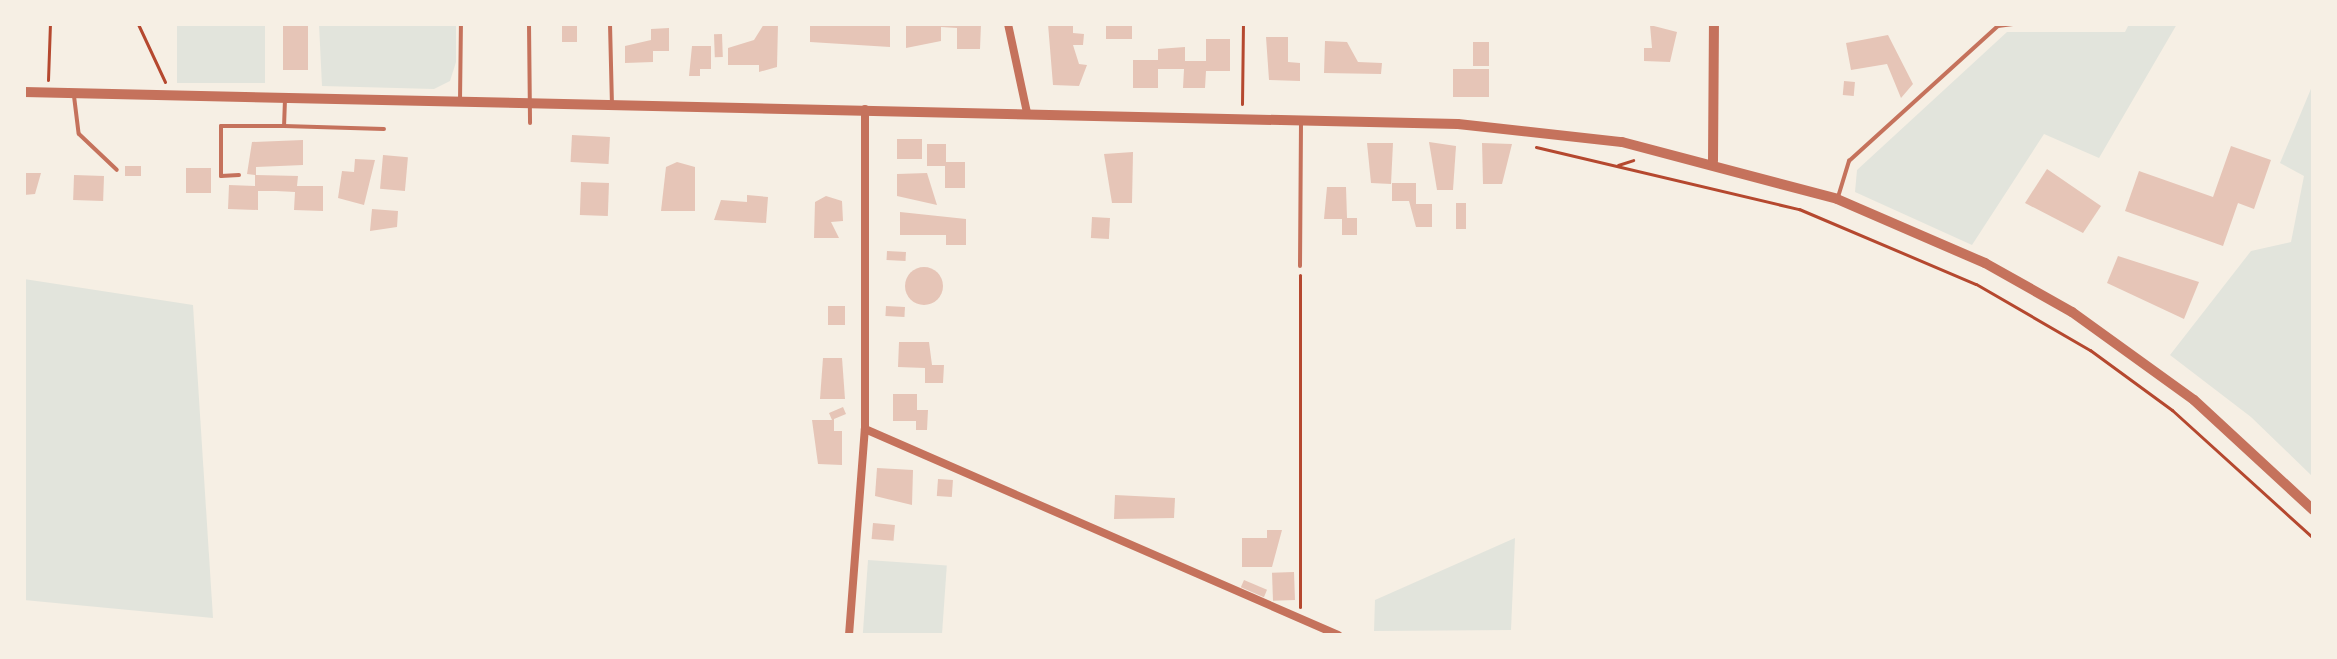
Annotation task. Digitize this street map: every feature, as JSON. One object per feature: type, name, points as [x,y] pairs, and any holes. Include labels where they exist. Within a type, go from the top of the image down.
[{"type":"street","points":[[1008,24],[1027,113]]},
{"type":"street","points":[[1713,161],[1714,24]]},
{"type":"street","points":[[24,92],[1027,113],[1529,130],[1713,161],[1837,199],[1985,263],[2072,312],[2194,400],[2313,510]]},
{"type":"street","points":[[849,635],[865,429],[865,109]]},
{"type":"street","points":[[865,429],[1338,635]]},
{"type":"lane","points":[[460,101],[461,24]]},
{"type":"lane","points":[[529,24],[530,123]]},
{"type":"lane","points":[[610,24],[612,106]]},
{"type":"lane","points":[[1837,199],[1849,161],[1998,26],[2013,24]]},
{"type":"lane","points":[[74,93],[79,134],[117,170]]},
{"type":"lane","points":[[284,126],[285,96]]},
{"type":"lane","points":[[1300,266],[1301,122]]},
{"type":"lane","points":[[239,175],[221,176],[221,126],[384,129]]},
{"type":"path","points":[[47,92],[50,24]]},
{"type":"path","points":[[138,24],[170,93]]},
{"type":"path","points":[[1241,120],[1243,24]]},
{"type":"path","points":[[1529,141],[1542,153],[1799,209],[1964,277],[2146,391],[2313,538]]},
{"type":"path","points":[[1300,266],[1300,619]]},
{"type":"shaded area","points":[[177,24],[265,24],[265,83],[177,83]]},
{"type":"shaded area","points":[[319,24],[456,24],[456,62],[450,81],[434,89],[322,86]]},
{"type":"shaded area","points":[[2129,24],[2177,24],[2099,158],[2044,134],[1972,245],[1855,192],[1857,170],[2007,32],[2125,32]]},
{"type":"shaded area","points":[[2313,84],[2313,477],[2251,417],[2170,355],[2251,251],[2291,242],[2304,176],[2280,163]]},
{"type":"shaded area","points":[[24,279],[193,305],[213,618],[24,600]]},
{"type":"shaded area","points":[[1515,538],[1511,630],[1374,631],[1375,600]]},
{"type":"shaded area","points":[[868,560],[947,566],[942,635],[863,635]]},
{"type":"building","points":[[283,24],[308,24],[308,70],[283,70]]},
{"type":"building","points":[[562,24],[577,24],[577,42],[562,42]]},
{"type":"building","points":[[764,24],[778,24],[777,67],[759,72],[759,65],[728,65],[728,48],[754,40]]},
{"type":"building","points":[[810,24],[890,24],[890,47],[810,42]]},
{"type":"building","points":[[906,24],[981,24],[980,49],[957,49],[957,28],[941,27],[941,41],[906,48]]},
{"type":"building","points":[[1048,24],[1073,24],[1073,33],[1084,34],[1083,45],[1073,45],[1079,64],[1087,65],[1079,86],[1053,85]]},
{"type":"building","points":[[1106,24],[1132,24],[1132,39],[1106,39]]},
{"type":"building","points":[[1650,25],[1677,32],[1670,62],[1644,61],[1644,48],[1652,48]]},
{"type":"building","points":[[669,28],[669,51],[653,51],[653,62],[625,63],[625,46],[651,40],[651,29]]},
{"type":"building","points":[[714,34],[722,34],[723,57],[715,57]]},
{"type":"building","points":[[1888,35],[1913,84],[1901,98],[1887,64],[1851,70],[1846,43]]},
{"type":"building","points":[[1266,37],[1288,37],[1288,62],[1300,63],[1300,81],[1269,80]]},
{"type":"building","points":[[1206,39],[1230,39],[1230,71],[1206,71],[1205,88],[1183,88],[1184,69],[1158,69],[1158,88],[1133,88],[1133,60],[1158,60],[1158,49],[1185,47],[1185,61],[1206,61]]},
{"type":"building","points":[[1325,41],[1347,42],[1358,62],[1382,63],[1381,74],[1324,73]]},
{"type":"building","points":[[1473,42],[1489,42],[1489,66],[1473,66]]},
{"type":"building","points":[[692,46],[711,46],[711,69],[700,69],[700,76],[689,76]]},
{"type":"building","points":[[1453,69],[1489,69],[1489,97],[1453,97]]},
{"type":"building","points":[[1844,81],[1855,82],[1854,96],[1843,95]]},
{"type":"building","points":[[572,135],[610,137],[609,164],[571,162]]},
{"type":"building","points":[[897,139],[922,139],[922,159],[897,159]]},
{"type":"building","points":[[303,140],[303,165],[256,167],[256,175],[298,176],[297,186],[323,186],[323,211],[294,210],[295,192],[276,191],[258,191],[258,210],[228,209],[229,185],[255,186],[255,175],[247,174],[252,142]]},
{"type":"building","points":[[1429,142],[1456,146],[1453,190],[1437,190]]},
{"type":"building","points":[[1367,143],[1393,143],[1391,184],[1371,183]]},
{"type":"building","points":[[1482,143],[1512,144],[1502,184],[1483,184]]},
{"type":"building","points":[[927,144],[946,144],[946,162],[965,162],[965,188],[945,188],[945,166],[927,166]]},
{"type":"building","points":[[2231,146],[2271,160],[2254,209],[2238,203],[2223,246],[2125,211],[2139,171],[2213,197]]},
{"type":"building","points":[[1133,152],[1132,203],[1112,203],[1104,154]]},
{"type":"building","points":[[383,155],[408,157],[405,191],[380,189]]},
{"type":"building","points":[[355,159],[375,160],[364,205],[338,198],[342,171],[354,172]]},
{"type":"building","points":[[677,162],[695,167],[695,211],[661,211],[666,167]]},
{"type":"building","points":[[125,166],[141,166],[141,176],[125,176]]},
{"type":"building","points":[[186,168],[211,168],[211,193],[186,193]]},
{"type":"building","points":[[2047,169],[2101,206],[2083,233],[2025,203]]},
{"type":"building","points":[[24,173],[41,173],[35,194],[24,195]]},
{"type":"building","points":[[927,173],[937,205],[897,196],[897,174]]},
{"type":"building","points":[[74,175],[104,176],[103,201],[73,200]]},
{"type":"building","points":[[581,182],[609,183],[608,216],[580,215]]},
{"type":"building","points":[[1392,183],[1416,183],[1416,204],[1432,204],[1432,227],[1416,227],[1409,201],[1392,201]]},
{"type":"building","points":[[1327,187],[1346,187],[1347,218],[1357,218],[1357,235],[1342,235],[1342,219],[1324,219]]},
{"type":"building","points":[[747,195],[768,197],[766,223],[714,220],[721,200],[747,202]]},
{"type":"building","points":[[826,196],[842,201],[843,221],[831,222],[839,238],[814,238],[815,202]]},
{"type":"building","points":[[1456,203],[1466,203],[1466,229],[1456,229]]},
{"type":"building","points":[[372,209],[398,211],[397,227],[370,231]]},
{"type":"building","points":[[900,212],[966,219],[966,245],[946,245],[946,235],[900,235]]},
{"type":"building","points":[[1092,217],[1110,218],[1109,239],[1091,238]]},
{"type":"building","points":[[887,251],[906,252],[906,261],[887,260]]},
{"type":"building","points":[[2118,256],[2199,282],[2184,319],[2107,283]]},
{"type":"building","points":[[924,267],[938,272],[943,286],[938,300],[924,305],[910,300],[905,286],[910,272]]},
{"type":"building","points":[[828,306],[845,306],[845,325],[828,325]]},
{"type":"building","points":[[886,306],[905,307],[904,317],[885,316]]},
{"type":"building","points":[[899,342],[929,342],[932,365],[944,365],[943,383],[925,383],[925,368],[898,367]]},
{"type":"building","points":[[823,358],[842,358],[845,399],[820,399]]},
{"type":"building","points":[[893,394],[917,394],[917,410],[928,410],[927,430],[916,430],[916,421],[893,421]]},
{"type":"building","points":[[843,407],[846,414],[834,419],[834,431],[842,431],[842,465],[818,464],[812,420],[832,420],[829,413]]},
{"type":"building","points":[[877,468],[913,470],[912,505],[875,496]]},
{"type":"building","points":[[938,479],[953,480],[952,497],[937,496]]},
{"type":"building","points":[[1115,495],[1175,498],[1174,518],[1114,519]]},
{"type":"building","points":[[873,523],[895,525],[894,541],[872,539]]},
{"type":"building","points":[[1267,530],[1282,530],[1272,567],[1242,567],[1242,538],[1267,538]]},
{"type":"building","points":[[1294,572],[1295,600],[1273,601],[1272,573]]},
{"type":"building","points":[[1244,580],[1267,590],[1264,597],[1241,587]]}]
